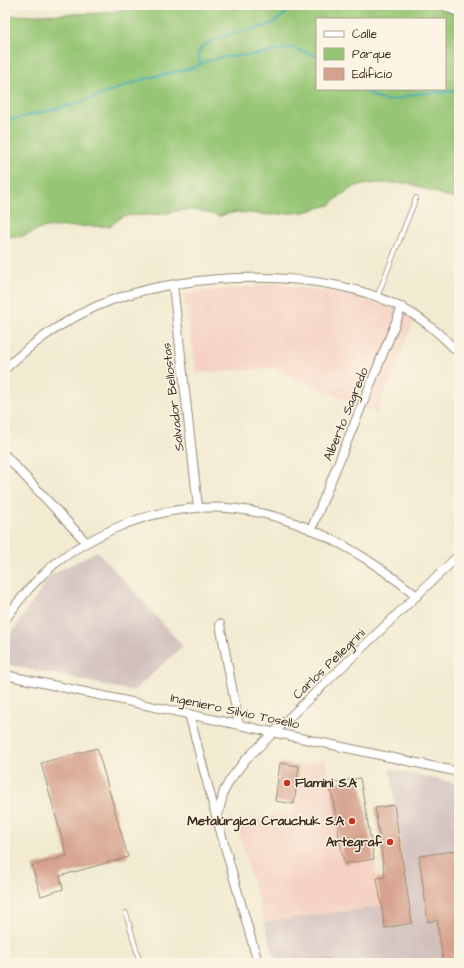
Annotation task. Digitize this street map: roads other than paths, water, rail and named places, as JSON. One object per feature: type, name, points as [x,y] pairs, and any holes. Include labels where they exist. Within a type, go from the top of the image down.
[{"type":"highway","points":[[450,5],[459,9]]},
{"type":"street","points":[[5,369],[57,328],[83,313],[112,300],[172,285],[230,279],[296,280],[327,284],[377,297],[402,308],[424,322],[459,353]]},
{"type":"street","name":"Salvador Bellostas","points":[[172,285],[198,507]]},
{"type":"street","name":"Alberto Sagredo","points":[[312,530],[402,308]]},
{"type":"street","points":[[5,455],[86,542]]},
{"type":"street","points":[[5,620],[30,586],[46,569],[86,542],[129,522],[156,514],[198,507],[230,508],[262,514],[312,530],[358,553],[417,596]]},
{"type":"street","name":"Carlos Pellegrini","points":[[217,819],[220,804],[230,780],[246,759],[459,555]]},
{"type":"street","points":[[220,624],[239,725]]},
{"type":"street","name":"Ingeniero Silvio Tosello","points":[[5,675],[459,772]]},
{"type":"street","name":"Carlos Pellegrini","points":[[189,714],[258,963]]},
{"type":"lane","points":[[377,297],[416,198]]},
{"type":"lane","points":[[126,914],[140,963]]},
{"type":"waterway","points":[[200,65],[198,54],[202,47],[210,42],[230,34],[271,24],[297,5]]},
{"type":"waterway","points":[[5,121],[76,104],[144,79],[196,67],[205,62],[223,57],[260,54],[292,48],[316,56]]},
{"type":"waterway","points":[[366,90],[373,96],[380,99],[393,100],[414,94],[445,92],[459,89]]},
{"type":"place","name":"Flamini S.A","points":[[287,783]]},
{"type":"place","name":"Metalúrgica Crauchuk S.A","points":[[352,821]]},
{"type":"place","name":"Artegraf","points":[[390,842]]}]
